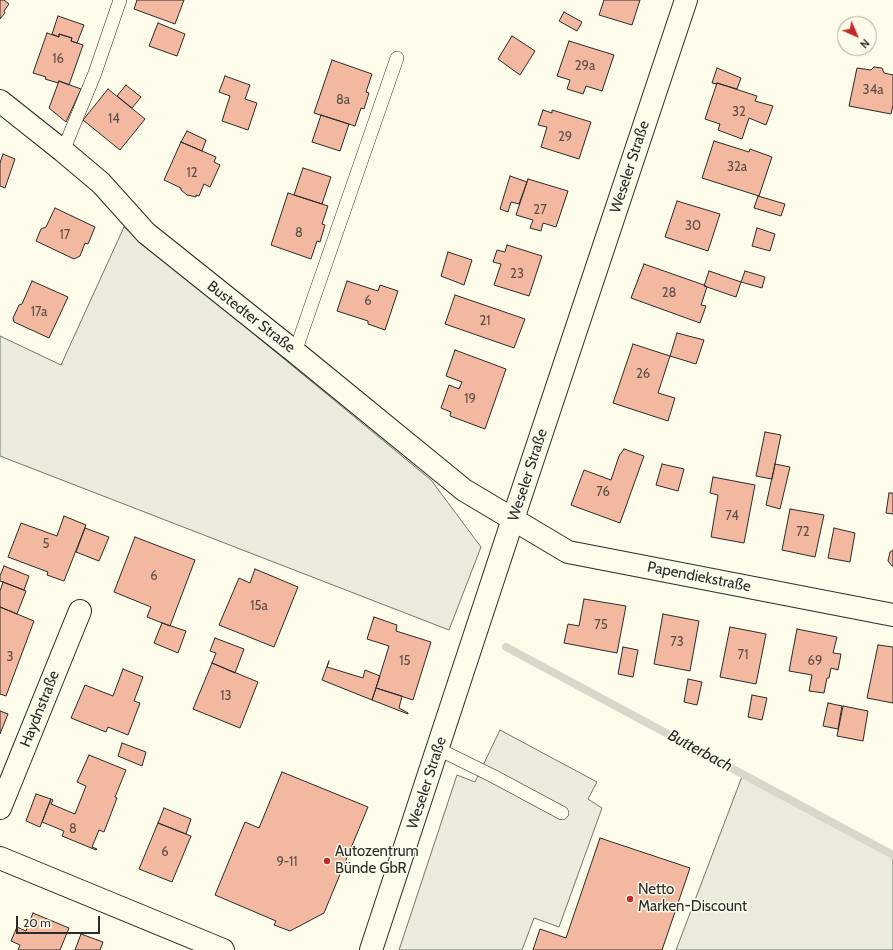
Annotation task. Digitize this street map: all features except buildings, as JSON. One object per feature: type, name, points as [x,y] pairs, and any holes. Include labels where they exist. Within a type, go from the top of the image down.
[{"type":"street","name":"Weseler Straße","points":[[372,950],[513,519],[686,0]]},
{"type":"street","name":"Bustedter Straße","points":[[0,101],[64,151],[101,183],[146,233],[464,490],[513,519]]},
{"type":"street","name":"Papendiekstraße","points":[[513,519],[568,552],[893,615]]},
{"type":"street","name":"Haydnstraße","points":[[0,808],[80,611]]},
{"type":"street","points":[[0,858],[223,950]]},
{"type":"lane","points":[[64,151],[95,73],[120,0]]},
{"type":"lane","points":[[295,352],[397,58]]},
{"type":"lane","points":[[438,749],[493,776],[562,813]]},
{"type":"shaded area","points":[[124,227],[431,480],[481,547],[449,630],[0,456],[0,336],[61,365]]},
{"type":"shaded area","points":[[500,730],[597,782],[588,799],[602,808],[559,927],[534,918],[522,950],[399,950],[457,775],[475,782]]},
{"type":"shaded area","points":[[743,774],[893,857],[893,950],[676,950]]},
{"type":"waterway","name":"Butterbach","points":[[506,647],[893,855]]},
{"type":"place","name":"Autozentrum Bünde GbR","points":[[327,861]]},
{"type":"place","name":"Netto Marken-Discount","points":[[630,899]]}]
